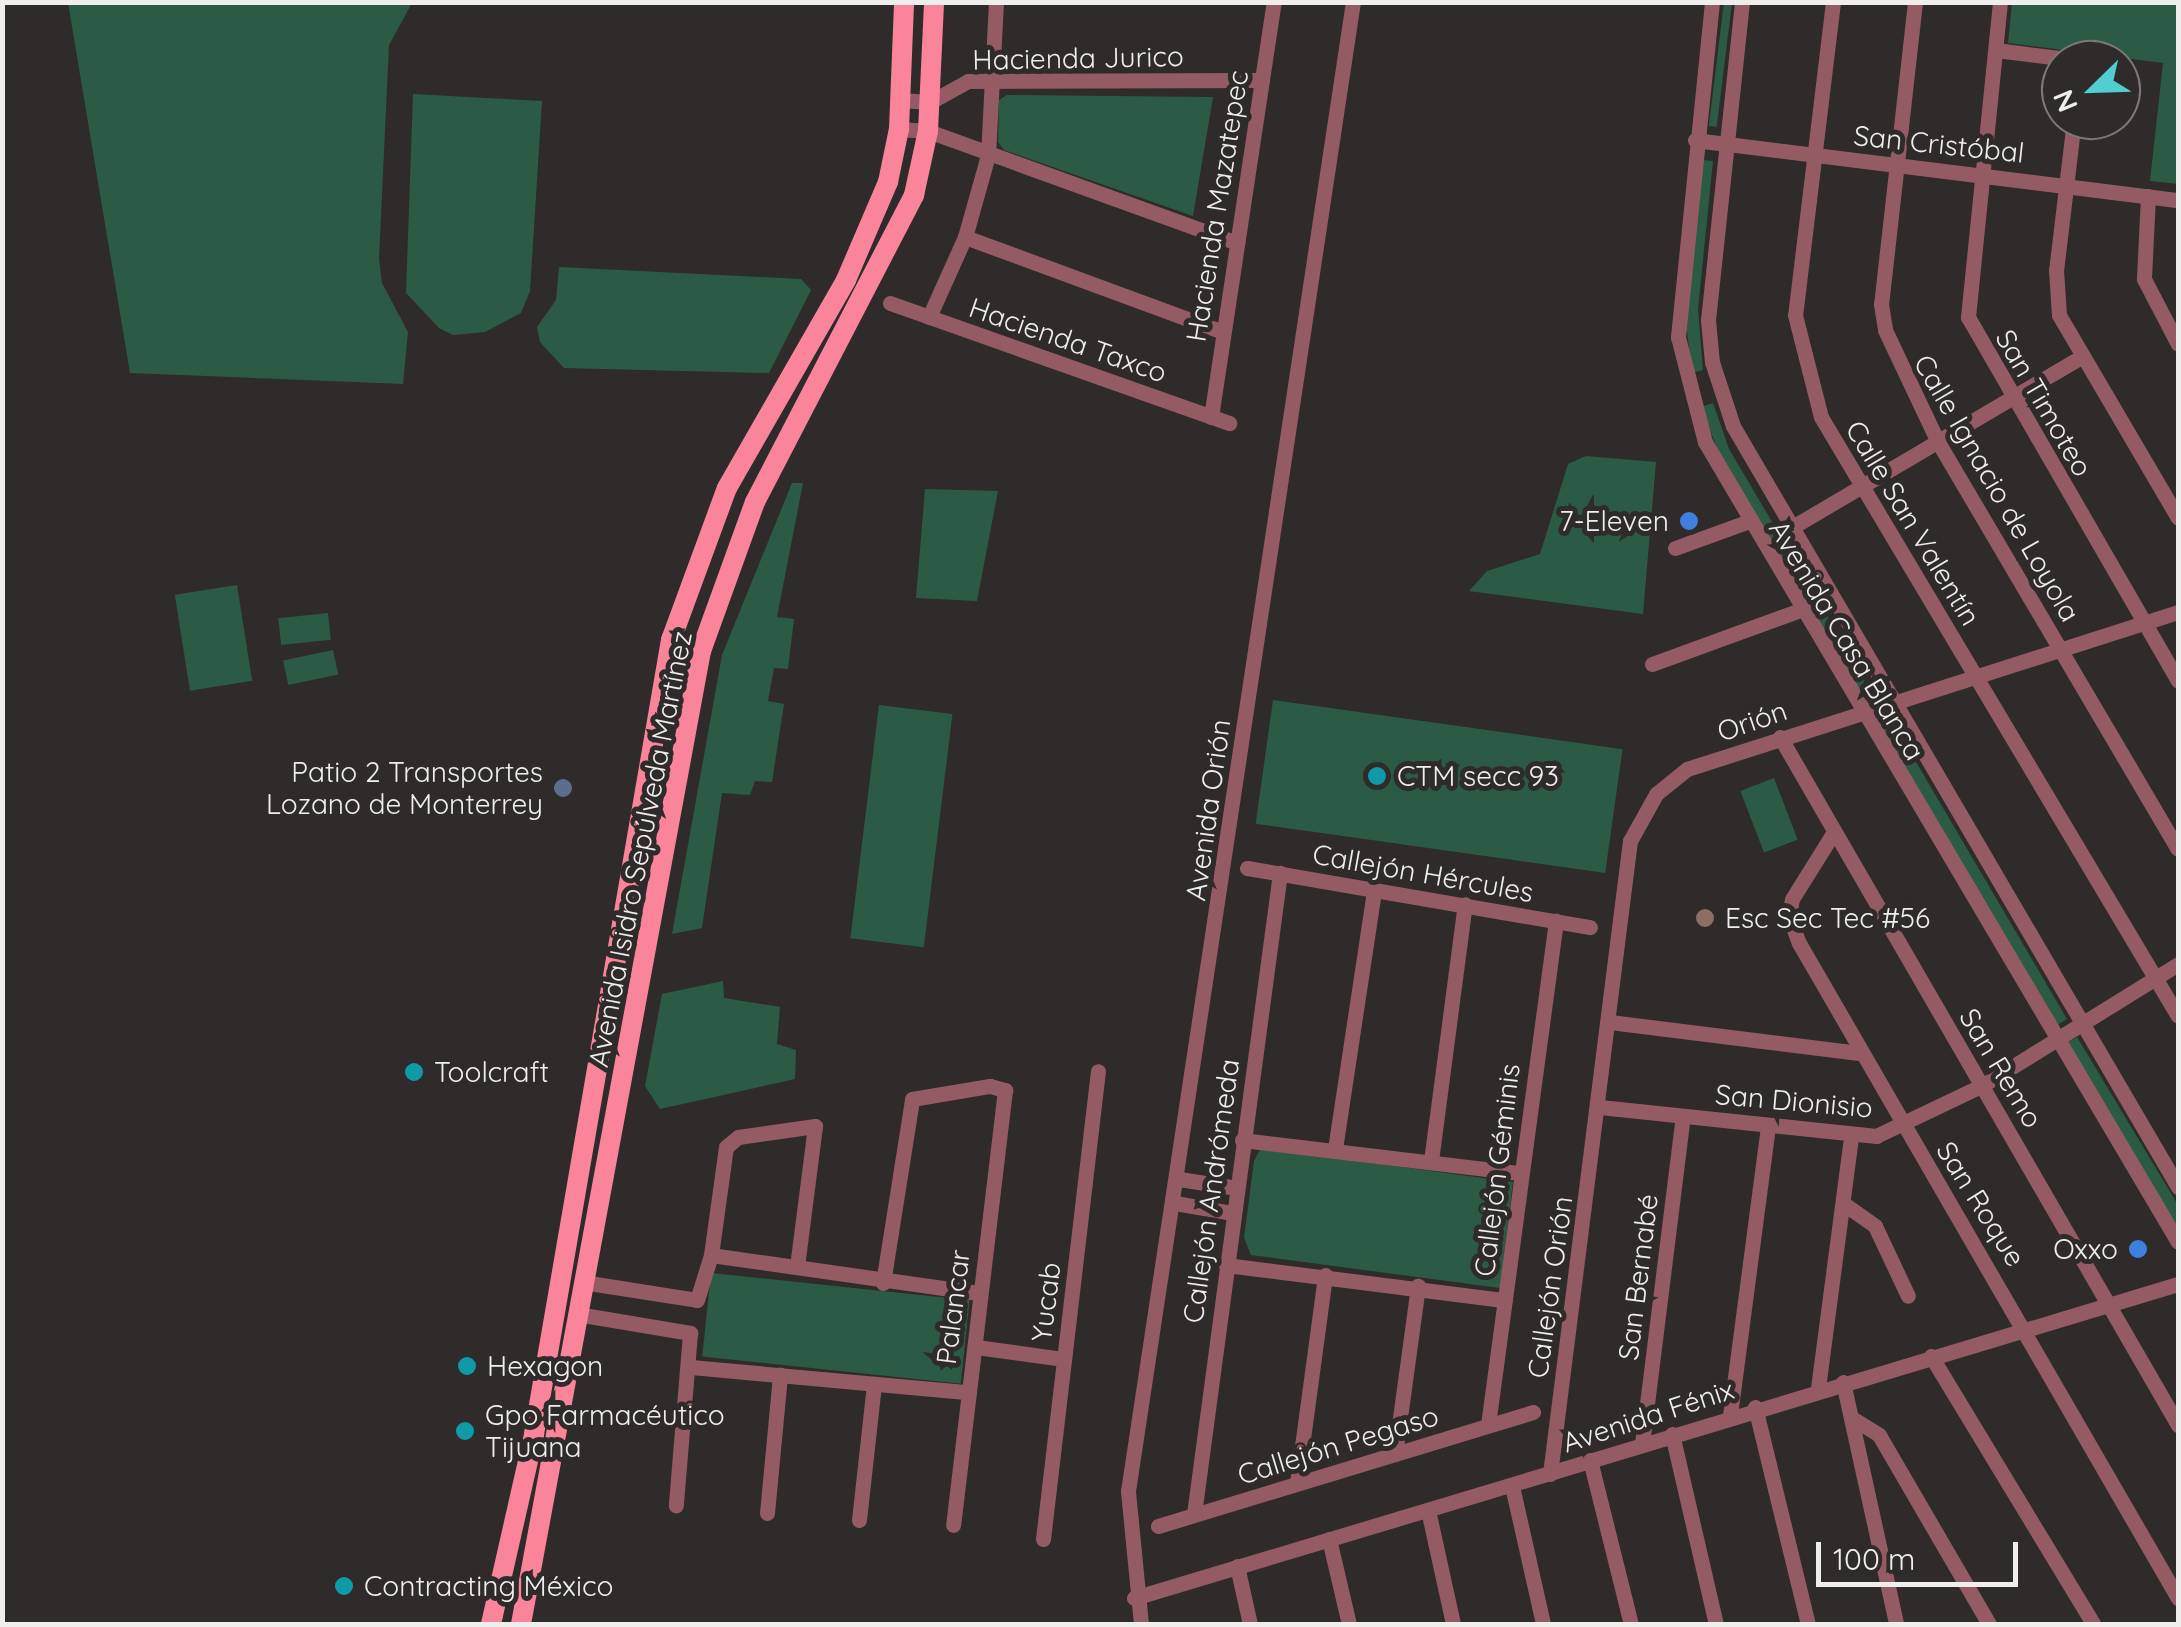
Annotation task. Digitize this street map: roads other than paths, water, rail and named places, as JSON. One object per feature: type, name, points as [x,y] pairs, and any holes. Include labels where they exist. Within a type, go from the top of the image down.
[{"type":"main road","name":"Avenida Isidro Sepúlveda Martínez","points":[[491,1624],[534,1434],[676,626],[728,488],[866,240],[898,129],[904,2]]},
{"type":"main road","name":"Avenida Isidro Sepúlveda Martínez","points":[[522,1624],[589,1283],[701,651],[755,502],[909,208],[928,131],[934,2]]},
{"type":"main road","points":[[626,900],[644,907],[646,961]]},
{"type":"street","points":[[930,317],[965,238],[988,155],[996,2]]},
{"type":"street","name":"Hacienda Mazatepec","points":[[1211,417],[1274,2]]},
{"type":"street","name":"Avenida Orión","points":[[1141,1624],[1134,1598],[1128,1491],[1175,1203],[1353,2]]},
{"type":"street","name":"Avenida Casa Blanca","points":[[1712,2],[1678,337],[1688,396],[1704,442],[1800,610],[2178,1242]]},
{"type":"street","name":"Avenida Casa Blanca","points":[[1742,2],[1708,320],[1720,390],[1743,450],[2178,1187]]},
{"type":"street","name":"Calle San Valentín","points":[[1834,2],[1798,331],[1821,416],[2178,1016]]},
{"type":"street","name":"Calle Ignacio de Loyola","points":[[1916,2],[1896,164],[1883,317],[1896,364],[2178,848]]},
{"type":"street","name":"San Timoteo","points":[[2000,2],[1968,317],[2012,400],[2178,681]]},
{"type":"street","points":[[1996,50],[2041,56]]},
{"type":"street","name":"Hacienda Jurico","points":[[900,100],[930,102],[961,83],[993,86],[1262,80]]},
{"type":"street","points":[[898,129],[928,131],[1237,244]]},
{"type":"street","name":"San Cristóbal","points":[[1695,140],[1815,157],[2067,183],[2178,200]]},
{"type":"street","points":[[2072,140],[2055,296],[2081,357],[2178,518]]},
{"type":"street","points":[[2148,196],[2144,279],[2178,344]]},
{"type":"street","points":[[965,238],[1224,332]]},
{"type":"street","name":"Hacienda Taxco","points":[[890,304],[1230,423]]},
{"type":"street","points":[[1789,529],[2081,357]]},
{"type":"street","points":[[1688,396],[1720,390]]},
{"type":"street","points":[[1675,548],[1748,522]]},
{"type":"street","points":[[1652,664],[1800,610]]},
{"type":"street","name":"Orión","points":[[1600,1107],[1630,841],[1647,808],[1686,769],[2178,612]]},
{"type":"street","name":"San Remo","points":[[1780,737],[1832,835],[2178,1425]]},
{"type":"street","name":"San Roque","points":[[1832,835],[1792,898],[1789,916],[1860,1053],[2027,1328],[2178,1598]]},
{"type":"street","name":"Callejón Hércules","points":[[1247,868],[1590,926]]},
{"type":"street","name":"Callejón Andrómeda","points":[[1194,1514],[1280,874]]},
{"type":"street","points":[[1336,1149],[1374,891]]},
{"type":"street","points":[[1432,1161],[1464,904]]},
{"type":"street","name":"Callejón Géminis","points":[[1488,1425],[1556,921]]},
{"type":"street","name":"San Dionisio","points":[[1600,1107],[1851,1137],[1904,1128],[1982,1085],[2053,1036],[2178,964]]},
{"type":"street","points":[[1610,1022],[1860,1053]]},
{"type":"street","name":"Yucab","points":[[1043,1539],[1098,1071]]},
{"type":"street","name":"Palancar","points":[[883,1283],[912,1100],[990,1086],[1008,1095],[978,1294],[976,1346],[953,1526]]},
{"type":"street","name":"Callejón Orión","points":[[1550,1474],[1600,1107]]},
{"type":"street","name":"San Bernabé","points":[[1642,1444],[1683,1116]]},
{"type":"street","points":[[589,1283],[697,1300],[711,1255],[722,1155],[738,1137],[792,1126],[815,1126],[797,1266]]},
{"type":"street","points":[[1730,1415],[1768,1127]]},
{"type":"street","points":[[1818,1388],[1851,1137]]},
{"type":"street","points":[[1242,1140],[1520,1173]]},
{"type":"street","points":[[1178,1180],[1236,1188]]},
{"type":"street","points":[[1175,1203],[1233,1213]]},
{"type":"street","points":[[1844,1204],[1875,1226],[1908,1296]]},
{"type":"street","points":[[711,1255],[978,1294]]},
{"type":"street","points":[[1226,1265],[1418,1286],[1505,1300]]},
{"type":"street","points":[[1297,1484],[1325,1275]]},
{"type":"street","name":"Avenida Fénix","points":[[1134,1598],[1512,1486],[1818,1388],[2178,1284]]},
{"type":"street","points":[[1395,1454],[1418,1286]]},
{"type":"street","points":[[583,1315],[690,1333],[691,1367],[676,1506]]},
{"type":"street","points":[[976,1346],[1064,1359]]},
{"type":"street","points":[[1932,1356],[2092,1624]]},
{"type":"street","points":[[691,1367],[968,1392]]},
{"type":"street","points":[[767,1513],[780,1375]]},
{"type":"street","points":[[1843,1382],[1896,1624]]},
{"type":"street","points":[[859,1520],[874,1384]]},
{"type":"street","points":[[1755,1407],[1808,1624]]},
{"type":"street","name":"Callejón Pegaso","points":[[1158,1526],[1533,1412]]},
{"type":"street","points":[[1852,1418],[1878,1434],[1988,1624]]},
{"type":"street","points":[[1672,1434],[1716,1624]]},
{"type":"street","points":[[1590,1460],[1631,1624]]},
{"type":"street","points":[[1512,1486],[1543,1624]]},
{"type":"street","points":[[1428,1510],[1453,1624]]},
{"type":"street","points":[[1329,1540],[1350,1624]]},
{"type":"street","points":[[1237,1566],[1250,1624]]},
{"type":"place","name":"7-Eleven","points":[[1689,521]]},
{"type":"place","name":"CTM secc 93","points":[[1377,776]]},
{"type":"place","name":"Patio 2 Transportes Lozano de Monterrey","points":[[563,788]]},
{"type":"place","name":"Esc Sec Tec #56","points":[[1705,918]]},
{"type":"place","name":"Toolcraft","points":[[414,1072]]},
{"type":"place","name":"Oxxo","points":[[2138,1249]]},
{"type":"place","name":"Hexagon","points":[[467,1366]]},
{"type":"place","name":"Gpo Farmacéutico Tijuana","points":[[465,1431]]},
{"type":"place","name":"Contracting México","points":[[344,1586]]}]
